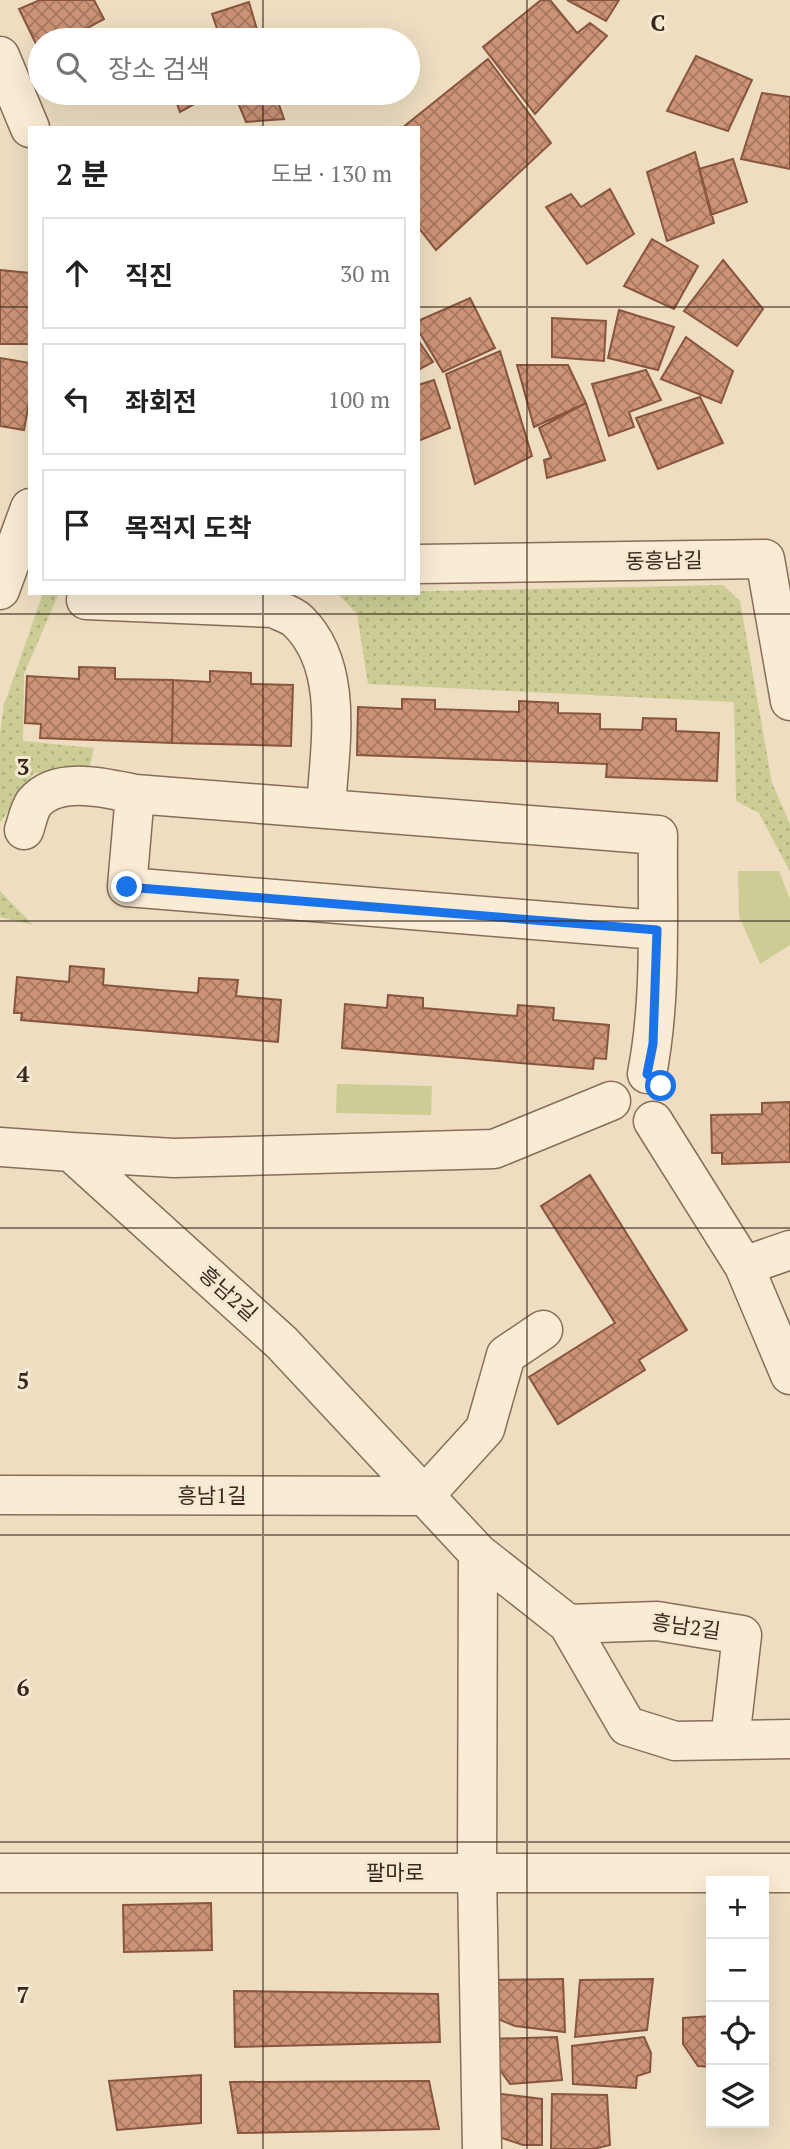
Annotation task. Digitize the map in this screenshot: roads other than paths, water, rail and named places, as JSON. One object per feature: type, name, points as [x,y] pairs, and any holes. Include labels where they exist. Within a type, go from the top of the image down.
[{"type":"street","points":[[0,56],[20,128]]},
{"type":"street","points":[[0,590],[28,513]]},
{"type":"street","name":"동흥남길","points":[[420,565],[765,559],[790,701]]},
{"type":"street","points":[[86,600],[274,608],[297,619],[321,660],[331,691],[326,809]]},
{"type":"street","points":[[24,830],[34,803],[61,787],[96,787],[135,794],[659,835],[653,1044],[647,1074]]},
{"type":"street","points":[[135,794],[127,887],[657,930]]},
{"type":"street","points":[[629,1074],[647,1074],[661,1086],[664,1095],[661,1112],[653,1121],[640,1127],[624,1122],[612,1110],[611,1101],[615,1084],[629,1074]]},
{"type":"street","points":[[0,1147],[174,1158],[494,1149],[611,1101]]},
{"type":"street","points":[[653,1121],[744,1266],[790,1375]]},
{"type":"street","name":"흥남2길","points":[[71,1152],[282,1343],[478,1553],[568,1624],[627,1726],[675,1741],[787,1739]]},
{"type":"street","points":[[744,1266],[790,1250]]},
{"type":"street","points":[[424,1496],[485,1429],[506,1356],[543,1330]]},
{"type":"street","name":"흥남1길","points":[[0,1495],[424,1496]]},
{"type":"street","points":[[478,1553],[477,1873],[482,2149]]},
{"type":"street","name":"흥남2길","points":[[568,1624],[657,1620],[741,1635],[730,1740]]},
{"type":"street","name":"팔마로","points":[[0,1873],[790,1873]]}]
